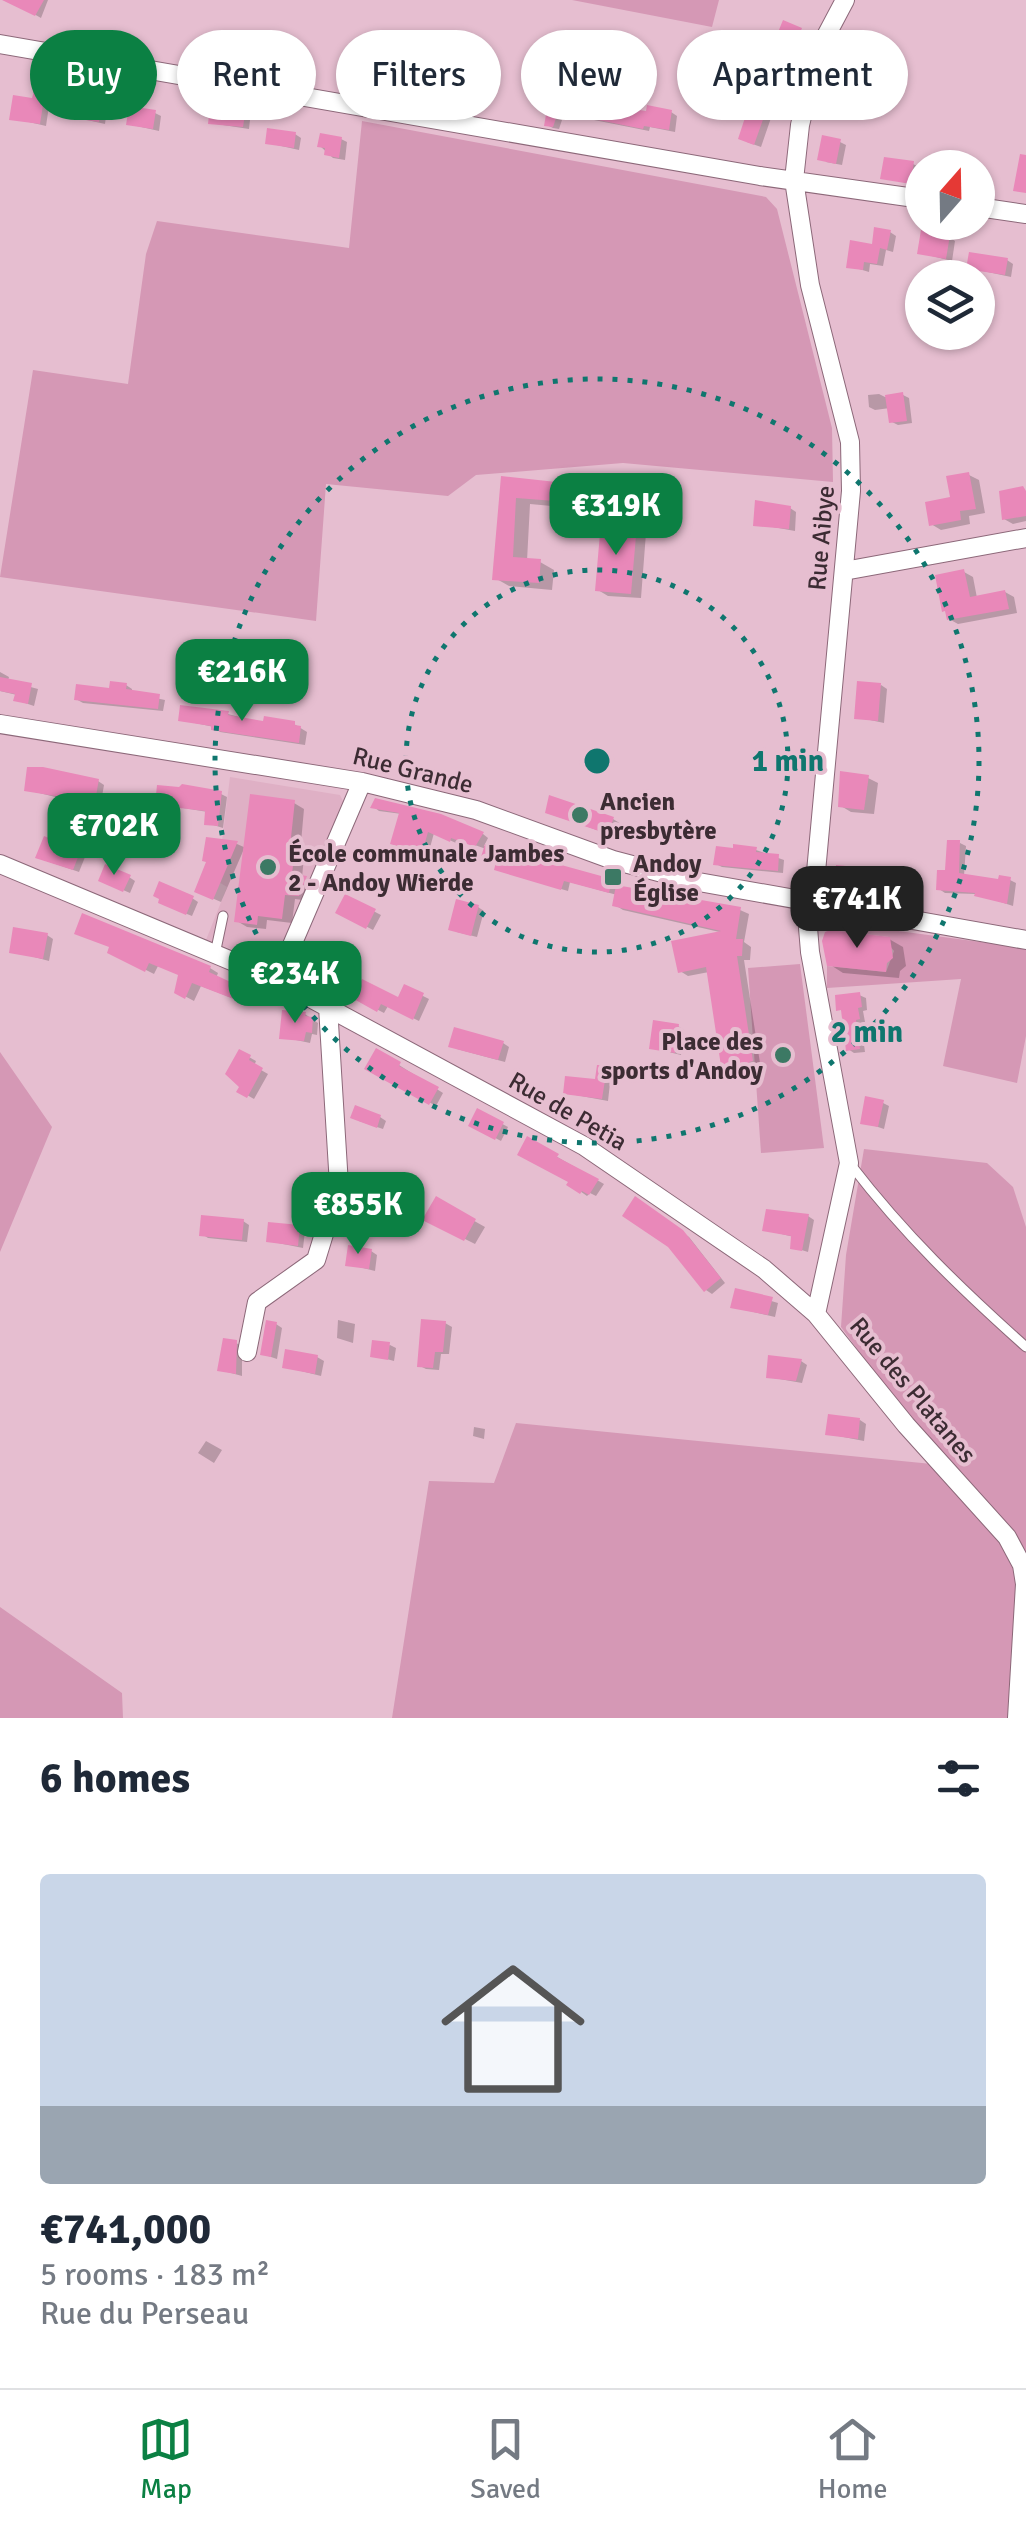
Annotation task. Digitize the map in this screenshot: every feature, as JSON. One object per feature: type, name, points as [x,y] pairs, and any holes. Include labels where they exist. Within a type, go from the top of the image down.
[{"type":"street","name":"Rue Aibye","points":[[806,903],[816,872],[851,491],[850,442],[810,285],[794,180],[800,124],[818,51],[845,0]]},
{"type":"street","points":[[0,44],[905,196]]},
{"type":"street","points":[[995,209],[1026,214]]},
{"type":"street","points":[[844,571],[1026,538]]},
{"type":"street","name":"Rue Grande","points":[[0,724],[362,782],[476,810],[614,860],[693,881],[1026,940]]},
{"type":"street","points":[[277,980],[362,782]]},
{"type":"street","name":"Rue de Petia","points":[[0,864],[277,980],[584,1146],[764,1269],[816,1314]]},
{"type":"street","name":"Rue des Platanes","points":[[806,903],[810,952],[849,1163],[816,1314],[906,1424],[1007,1537],[1022,1565],[1025,1584],[1018,1718]]},
{"type":"street","points":[[248,1352],[257,1302],[316,1260],[338,1185],[328,1007]]},
{"type":"lane","points":[[214,954],[223,916]]},
{"type":"lane","points":[[849,1163],[898,1226],[1026,1347]]},
{"type":"shaded area","points":[[572,0],[719,0],[712,27]]},
{"type":"shaded area","points":[[362,121],[766,197],[777,209],[832,428],[833,482],[623,463],[476,475],[448,496],[326,484],[316,621],[0,577],[33,370],[128,384],[146,254],[157,221],[349,248]]},
{"type":"shaded area","name":"École communale Jambes 2 - Andoy Wierde","points":[[230,777],[340,795],[345,805],[294,924],[282,943],[265,955],[206,940],[227,887],[217,881]]},
{"type":"shaded area","points":[[831,922],[1026,948],[1026,1036],[1017,1083],[943,1066],[961,979],[827,988],[827,966],[886,972],[894,951],[889,937],[830,930]]},
{"type":"shaded area","name":"Place des sports d'Andoy","points":[[800,964],[824,1148],[761,1153],[748,968]]},
{"type":"shaded area","points":[[0,1052],[52,1127],[0,1252]]},
{"type":"shaded area","points":[[864,1149],[987,1163],[1013,1187],[1026,1227],[1026,1556],[1022,1565],[1018,1718],[392,1718],[429,1481],[494,1483],[516,1423],[942,1465],[841,1327],[846,1255]]},
{"type":"shaded area","points":[[0,1607],[122,1693],[123,1718],[0,1718]]},
{"type":"building","points":[[2,0],[44,0],[35,16]]},
{"type":"building","points":[[783,20],[802,28],[801,30],[779,30]]},
{"type":"building","points":[[13,95],[30,98],[30,120],[41,120],[40,124],[9,120]]},
{"type":"building","points":[[657,107],[672,110],[669,130],[644,126],[643,129],[598,120],[657,120]]},
{"type":"building","points":[[127,120],[154,120],[153,129],[126,125]]},
{"type":"building","points":[[208,120],[244,120],[243,127],[208,124]]},
{"type":"building","points":[[545,120],[555,120],[553,127],[544,126]]},
{"type":"building","points":[[744,120],[763,120],[754,145],[738,139]]},
{"type":"building","points":[[267,128],[296,132],[294,148],[265,144]]},
{"type":"building","points":[[320,133],[342,137],[339,158],[324,155],[325,148],[317,147]]},
{"type":"building","points":[[822,135],[841,139],[836,164],[817,160]]},
{"type":"building","points":[[1020,154],[1026,155],[1026,193],[1013,191]]},
{"type":"building","points":[[884,157],[905,160],[905,183],[880,179]]},
{"type":"building","points":[[874,227],[891,230],[887,250],[880,248],[877,264],[864,262],[863,270],[846,268],[850,240],[872,244]]},
{"type":"building","points":[[919,240],[949,240],[946,259],[917,254]]},
{"type":"building","points":[[969,252],[1008,258],[1005,275],[995,273],[995,260],[968,260]]},
{"type":"building","points":[[903,392],[907,421],[889,423],[885,395]]},
{"type":"building","points":[[969,472],[976,509],[960,511],[961,520],[929,526],[925,502],[950,497],[946,476]]},
{"type":"building","points":[[501,476],[584,485],[594,504],[516,498],[513,557],[541,559],[539,583],[492,580]]},
{"type":"building","points":[[1023,486],[1026,516],[1002,520],[999,491]]},
{"type":"building","points":[[755,500],[791,506],[789,529],[753,526]]},
{"type":"building","points":[[601,522],[637,524],[631,594],[595,591]]},
{"type":"building","points":[[964,569],[970,597],[1005,590],[1009,609],[947,620],[935,575]]},
{"type":"building","points":[[0,677],[32,683],[28,704],[13,701],[15,694],[0,691]]},
{"type":"building","points":[[110,681],[127,683],[126,689],[160,694],[158,709],[74,700],[76,684],[109,688]]},
{"type":"building","points":[[857,681],[881,683],[878,721],[854,719]]},
{"type":"building","points":[[180,705],[229,711],[228,715],[263,721],[264,716],[295,721],[295,725],[301,726],[299,743],[178,721]]},
{"type":"building","points":[[27,767],[99,779],[94,807],[24,791]]},
{"type":"building","points":[[840,771],[869,775],[864,810],[838,807]]},
{"type":"building","points":[[182,784],[222,791],[218,826],[204,825],[205,811],[155,805],[157,785]]},
{"type":"building","points":[[250,794],[295,800],[290,847],[295,848],[292,874],[307,876],[299,896],[285,895],[282,919],[258,916],[257,925],[234,922]]},
{"type":"building","name":"Ancien presbytère","points":[[549,795],[614,817],[608,834],[545,813]]},
{"type":"building","points":[[375,798],[441,814],[484,832],[475,847],[428,832],[422,853],[390,844],[399,813],[370,808]]},
{"type":"building","points":[[44,836],[80,852],[73,870],[35,858]]},
{"type":"building","points":[[206,837],[238,841],[213,900],[194,892],[206,862],[202,861]]},
{"type":"building","points":[[947,840],[960,840],[959,873],[1011,877],[1007,904],[974,896],[975,893],[936,890],[937,870],[945,870]]},
{"type":"building","points":[[485,844],[612,879],[609,893],[564,881],[561,890],[494,870],[496,862],[481,857]]},
{"type":"building","points":[[733,844],[779,854],[778,871],[713,865],[716,846],[733,848]]},
{"type":"building","points":[[105,864],[131,875],[123,892],[98,881]]},
{"type":"building","points":[[836,865],[877,869],[876,889],[835,887]]},
{"type":"building","points":[[159,881],[194,896],[186,915],[158,903],[159,899],[153,896]]},
{"type":"building","points":[[616,885],[741,907],[736,939],[743,939],[742,956],[737,956],[753,1061],[749,1067],[727,1070],[725,1065],[721,1066],[706,967],[678,973],[671,941],[721,931],[612,906]]},
{"type":"building","points":[[345,894],[376,909],[366,929],[335,913]]},
{"type":"building","points":[[456,899],[479,905],[471,936],[448,930]]},
{"type":"building","points":[[82,913],[211,966],[209,972],[250,991],[244,1003],[192,983],[185,999],[174,993],[178,975],[149,963],[145,972],[107,953],[109,947],[74,934]]},
{"type":"building","points":[[13,927],[48,933],[43,959],[9,953]]},
{"type":"building","points":[[830,930],[890,937],[893,958],[887,963],[886,972],[827,966],[822,941]]},
{"type":"building","points":[[315,954],[341,967],[330,987],[305,974]]},
{"type":"building","points":[[362,979],[398,997],[404,984],[424,993],[413,1020],[381,1004],[377,1012],[352,998]]},
{"type":"building","points":[[860,992],[862,1007],[858,1008],[860,1019],[856,1020],[860,1049],[846,1051],[835,995]]},
{"type":"building","points":[[282,1010],[306,1012],[305,1016],[313,1017],[312,1033],[306,1032],[304,1041],[279,1039]]},
{"type":"building","points":[[653,1020],[679,1024],[675,1053],[649,1049]]},
{"type":"building","points":[[454,1027],[504,1041],[498,1060],[448,1047]]},
{"type":"building","points":[[376,1048],[401,1062],[399,1066],[439,1087],[429,1105],[364,1069]]},
{"type":"building","points":[[239,1049],[263,1068],[247,1098],[236,1092],[239,1087],[225,1074]]},
{"type":"building","points":[[597,1065],[611,1066],[602,1099],[563,1094],[565,1076],[595,1079]]},
{"type":"building","points":[[865,1096],[884,1100],[878,1127],[860,1124]]},
{"type":"building","points":[[355,1105],[381,1115],[377,1128],[350,1118]]},
{"type":"building","points":[[477,1108],[504,1122],[495,1140],[468,1126]]},
{"type":"building","points":[[527,1136],[599,1179],[589,1195],[582,1191],[580,1194],[566,1185],[568,1182],[517,1155]]},
{"type":"building","points":[[436,1196],[476,1219],[464,1241],[422,1220]]},
{"type":"building","points":[[635,1196],[683,1230],[721,1278],[704,1292],[668,1247],[622,1216]]},
{"type":"building","points":[[766,1209],[809,1214],[802,1251],[790,1249],[791,1236],[762,1231]]},
{"type":"building","points":[[201,1215],[244,1219],[242,1240],[199,1236]]},
{"type":"building","points":[[268,1222],[300,1225],[298,1246],[266,1242]]},
{"type":"building","points":[[348,1245],[372,1249],[369,1269],[345,1266]]},
{"type":"building","points":[[735,1288],[773,1297],[768,1315],[730,1308]]},
{"type":"building","points":[[421,1319],[446,1321],[443,1352],[435,1352],[433,1368],[417,1367]]},
{"type":"building","points":[[266,1320],[277,1322],[271,1357],[260,1355]]},
{"type":"building","points":[[223,1338],[237,1340],[236,1374],[217,1371]]},
{"type":"building","points":[[372,1340],[390,1342],[388,1360],[370,1357]]},
{"type":"building","points":[[285,1349],[318,1355],[315,1374],[282,1368]]},
{"type":"building","points":[[768,1355],[802,1359],[796,1381],[766,1378]]},
{"type":"building","points":[[828,1414],[860,1418],[858,1439],[825,1435]]},
{"type":"place","name":"Ancien presbytère","points":[[580,815]]},
{"type":"place","name":"École communale Jambes 2 - Andoy Wierde","points":[[268,867]]},
{"type":"place","name":"Andoy Église","points":[[613,877]]},
{"type":"place","name":"Place des sports d'Andoy","points":[[783,1055]]}]
